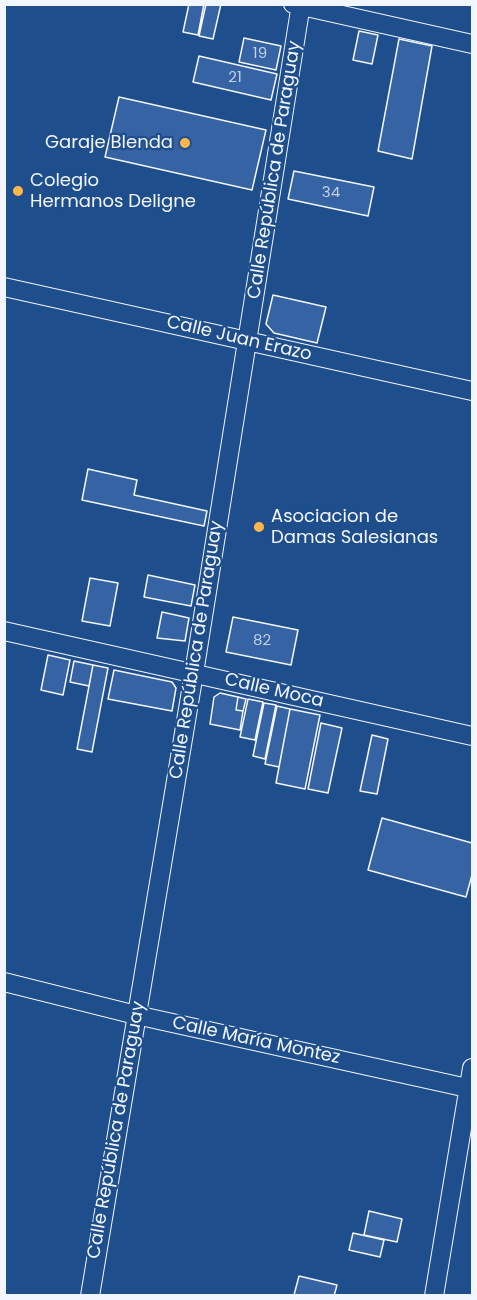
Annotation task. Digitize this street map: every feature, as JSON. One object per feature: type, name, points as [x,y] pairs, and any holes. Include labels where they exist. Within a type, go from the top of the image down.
[{"type":"street","points":[[298,5],[472,44]]},
{"type":"street","name":"Calle República de Paraguay","points":[[90,1296],[195,673],[298,5]]},
{"type":"street","name":"Calle Juan Erazo","points":[[4,287],[472,391]]},
{"type":"street","name":"Calle Moca","points":[[4,631],[472,735]]},
{"type":"street","name":"Calle María Montez","points":[[4,982],[136,1015],[471,1089]]},
{"type":"street","points":[[434,1296],[471,1089],[472,1068]]},
{"type":"building","points":[[189,4],[204,4],[198,35],[183,32]]},
{"type":"building","points":[[206,4],[221,4],[213,39],[199,36]]},
{"type":"building","points":[[359,31],[378,35],[372,64],[353,60]]},
{"type":"building","points":[[244,38],[281,46],[276,70],[239,62]]},
{"type":"building","points":[[399,39],[432,46],[412,159],[378,151]]},
{"type":"building","points":[[199,56],[277,74],[271,100],[193,82]]},
{"type":"building","name":"Garaje Blenda","points":[[119,97],[266,130],[252,190],[105,157]]},
{"type":"building","points":[[294,171],[374,187],[368,216],[288,199]]},
{"type":"building","points":[[273,295],[326,307],[317,343],[274,333],[266,324]]},
{"type":"building","points":[[88,469],[137,480],[134,495],[207,511],[204,526],[82,500]]},
{"type":"building","points":[[148,575],[195,585],[191,606],[144,597]]},
{"type":"building","points":[[90,578],[118,583],[110,626],[82,621]]},
{"type":"building","points":[[162,612],[189,618],[185,641],[157,638]]},
{"type":"building","points":[[233,617],[298,630],[291,665],[226,652]]},
{"type":"building","points":[[48,655],[70,660],[63,695],[41,690]]},
{"type":"building","points":[[74,661],[93,665],[89,686],[70,682]]},
{"type":"building","points":[[93,665],[108,668],[92,752],[77,749]]},
{"type":"building","points":[[114,670],[172,682],[176,688],[172,711],[108,699]]},
{"type":"building","points":[[220,693],[238,697],[236,710],[243,711],[240,730],[210,724],[214,697]]},
{"type":"building","points":[[238,697],[246,699],[243,711],[236,710]]},
{"type":"building","points":[[248,699],[263,702],[255,740],[240,737]]},
{"type":"building","points":[[264,703],[276,705],[265,759],[253,756]]},
{"type":"building","points":[[277,706],[290,709],[279,767],[265,764]]},
{"type":"building","points":[[290,709],[320,715],[305,789],[276,783]]},
{"type":"building","points":[[321,723],[342,728],[328,793],[308,789]]},
{"type":"building","points":[[372,735],[388,739],[377,794],[360,791]]},
{"type":"building","points":[[382,818],[472,843],[472,875],[466,897],[368,870]]},
{"type":"building","points":[[369,1211],[402,1219],[397,1242],[364,1235]]},
{"type":"building","points":[[353,1233],[384,1240],[380,1257],[349,1250]]},
{"type":"building","points":[[299,1276],[337,1285],[334,1296],[294,1295]]},
{"type":"place","name":"Garaje Blenda","points":[[185,143]]},
{"type":"place","name":"Colegio Hermanos Deligne","points":[[18,191]]},
{"type":"place","name":"Asociacion de Damas Salesianas","points":[[259,527]]}]
